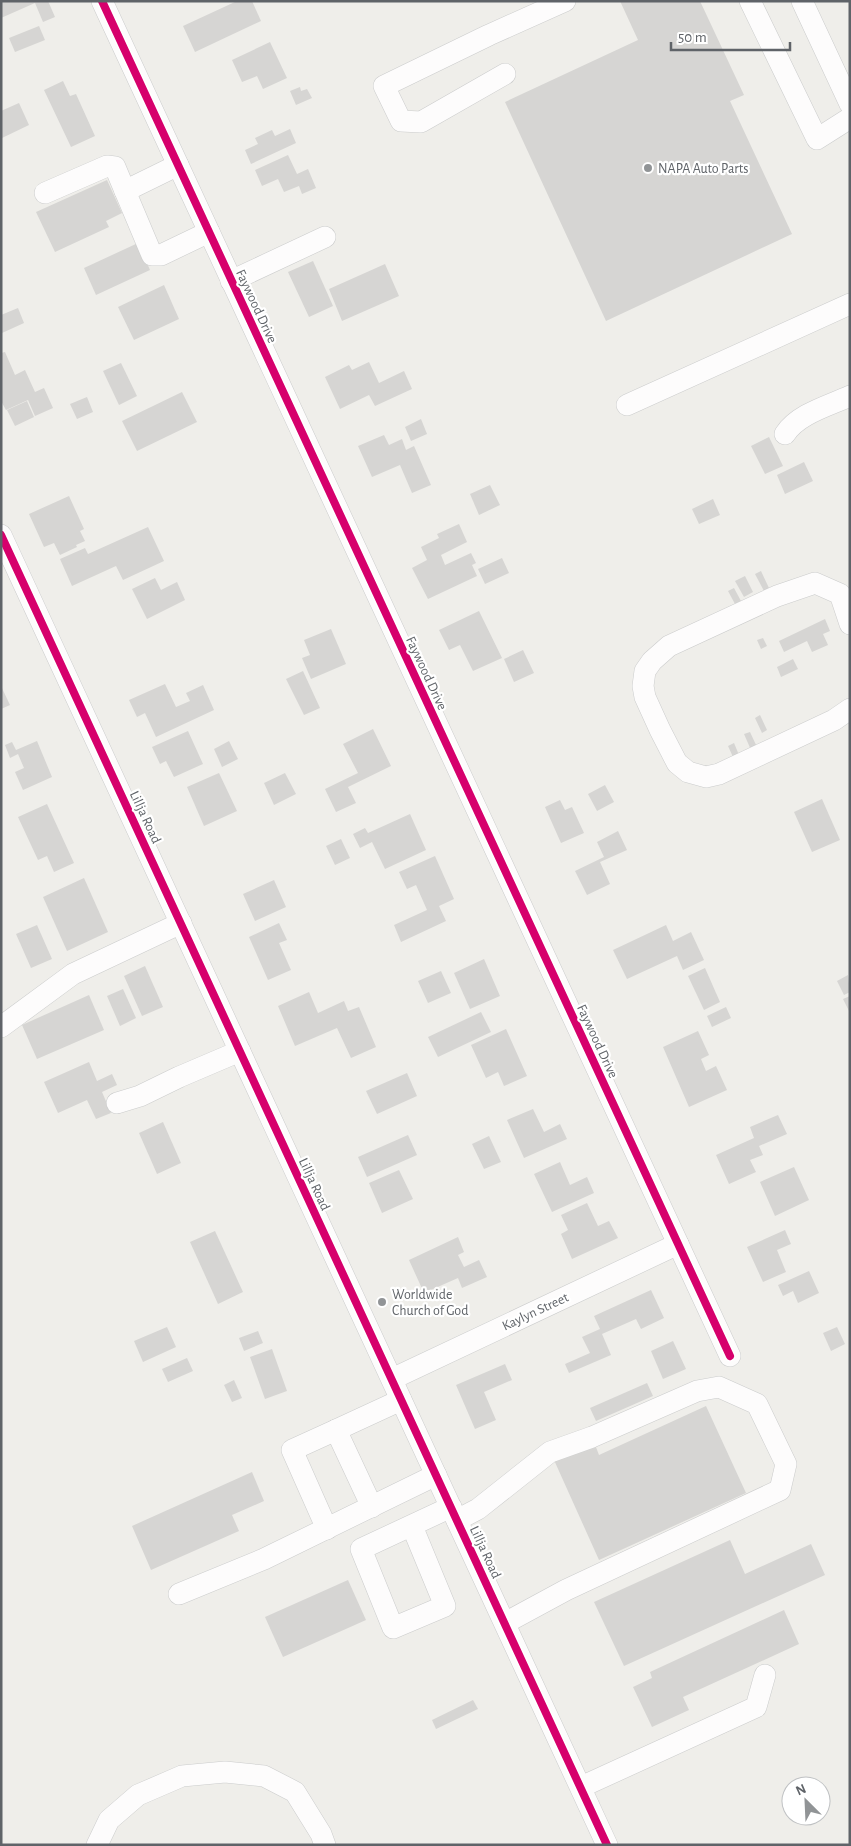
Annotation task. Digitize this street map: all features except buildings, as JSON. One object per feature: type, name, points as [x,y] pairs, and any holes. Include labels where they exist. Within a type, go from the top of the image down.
[{"type":"street","name":"Faywood Drive","points":[[102,1],[730,1356]]},
{"type":"street","points":[[750,1],[817,138],[850,118]]},
{"type":"street","points":[[802,1],[850,104]]},
{"type":"street","points":[[505,74],[421,122],[401,120],[384,86],[488,34],[563,2]]},
{"type":"street","points":[[125,191],[178,165]]},
{"type":"street","points":[[45,193],[107,166],[115,168],[152,255],[161,255],[209,232]]},
{"type":"street","points":[[231,281],[325,237]]},
{"type":"street","points":[[627,405],[850,304]]},
{"type":"street","points":[[785,434],[790,426],[805,416],[850,396]]},
{"type":"street","name":"Lillja Road","points":[[1,535],[606,1845]]},
{"type":"street","points":[[850,624],[845,592],[815,583],[777,596],[669,646],[652,661],[645,671],[643,686],[645,697],[678,763],[688,772],[706,777],[719,774],[834,720],[850,709]]},
{"type":"street","points":[[1,1027],[73,974],[181,922]]},
{"type":"street","points":[[117,1103],[140,1096],[179,1076],[240,1051]]},
{"type":"street","name":"Kaylyn Street","points":[[392,1379],[678,1244]]},
{"type":"street","points":[[412,1526],[445,1606],[392,1628],[362,1549],[412,1526],[454,1513],[478,1509],[550,1452],[592,1437],[698,1391],[719,1387],[757,1404],[786,1464],[780,1490],[566,1590],[505,1624]]},
{"type":"street","points":[[327,1529],[292,1450],[401,1400]]},
{"type":"street","points":[[336,1430],[372,1507]]},
{"type":"street","points":[[179,1594],[264,1559],[436,1475]]},
{"type":"street","points":[[580,1787],[756,1707],[766,1676]]},
{"type":"street","points":[[97,1845],[109,1820],[138,1795],[182,1776],[225,1772],[264,1776],[295,1792],[321,1834],[325,1845]]},
{"type":"cycle path","points":[[102,1],[730,1356]]},
{"type":"cycle path","points":[[1,535],[607,1845]]},
{"type":"place","name":"NAPA Auto Parts","points":[[648,168]]},
{"type":"place","name":"Worldwide Church of God","points":[[382,1302]]}]
